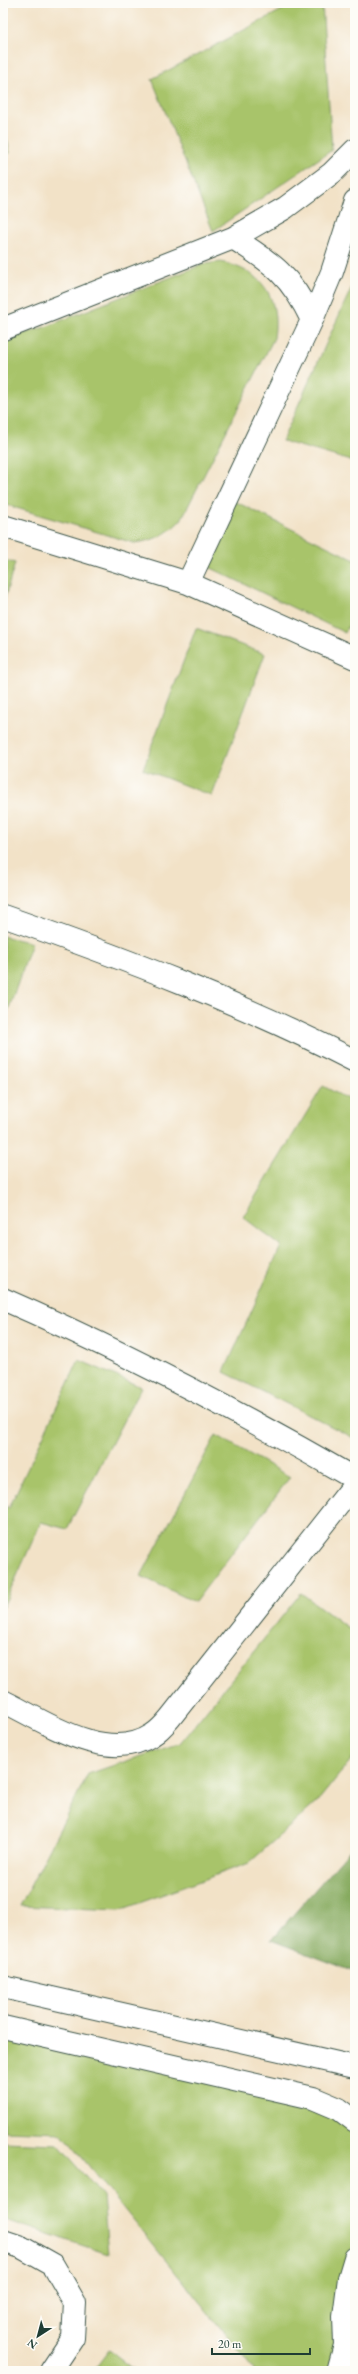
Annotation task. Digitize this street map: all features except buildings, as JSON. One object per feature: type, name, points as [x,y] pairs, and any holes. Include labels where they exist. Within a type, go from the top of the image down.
[{"type":"street","points":[[3,329],[233,238],[285,208],[332,173],[355,150]]},
{"type":"street","points":[[188,583],[312,320],[332,272],[355,201]]},
{"type":"street","points":[[233,238],[260,255],[284,274],[299,294],[312,320]]},
{"type":"street","points":[[3,526],[188,583],[355,658]]},
{"type":"street","points":[[3,916],[107,953],[287,1026],[355,1061]]},
{"type":"street","points":[[3,1299],[92,1337],[262,1425],[355,1479]]},
{"type":"street","points":[[3,1701],[85,1740],[108,1746],[134,1743],[152,1735],[170,1718],[355,1484]]},
{"type":"street","points":[[3,1987],[355,2068]]},
{"type":"street","points":[[3,2027],[313,2098],[339,2109],[355,2121]]},
{"type":"street","points":[[3,2241],[21,2247],[52,2265],[75,2303],[73,2338],[51,2371]]},
{"type":"street","points":[[338,2371],[350,2348],[344,2316],[349,2278],[355,2258]]},
{"type":"green space","points":[[295,3],[322,3],[332,150],[213,231],[152,79]]},
{"type":"green space","points":[[3,121],[10,153],[3,155]]},
{"type":"green space","points":[[221,262],[235,266],[247,272],[257,279],[265,288],[271,298],[274,310],[274,338],[181,520],[170,530],[154,539],[134,543],[3,504],[3,340],[45,327],[204,264]]},
{"type":"green space","points":[[355,280],[355,462],[282,441]]},
{"type":"green space","points":[[234,501],[355,560],[355,612],[345,633],[203,564]]},
{"type":"green space","points":[[3,560],[15,563],[3,604]]},
{"type":"green space","points":[[196,628],[265,654],[212,796],[143,769]]},
{"type":"green space","points":[[3,936],[32,943],[3,1025]]},
{"type":"green space","points":[[323,1086],[355,1103],[354,1438],[224,1372],[281,1246],[243,1217]]},
{"type":"green space","points":[[79,1360],[141,1387],[67,1529],[41,1522],[3,1607],[3,1505],[9,1508]]},
{"type":"green space","points":[[216,1435],[290,1477],[195,1602],[141,1576]]},
{"type":"green space","points":[[301,1593],[355,1633],[355,1755],[317,1802],[249,1863],[120,1910],[20,1906],[88,1774],[180,1743]]},
{"type":"green space","points":[[355,1844],[355,1972],[271,1940]]},
{"type":"green space","points":[[3,2027],[313,2098],[355,2121],[355,2258],[338,2371],[253,2371],[254,2369],[62,2133],[3,2131]]},
{"type":"green space","points":[[3,2142],[58,2144],[103,2196],[108,2254],[3,2219]]},
{"type":"green space","points":[[109,2350],[137,2371],[93,2371]]}]
